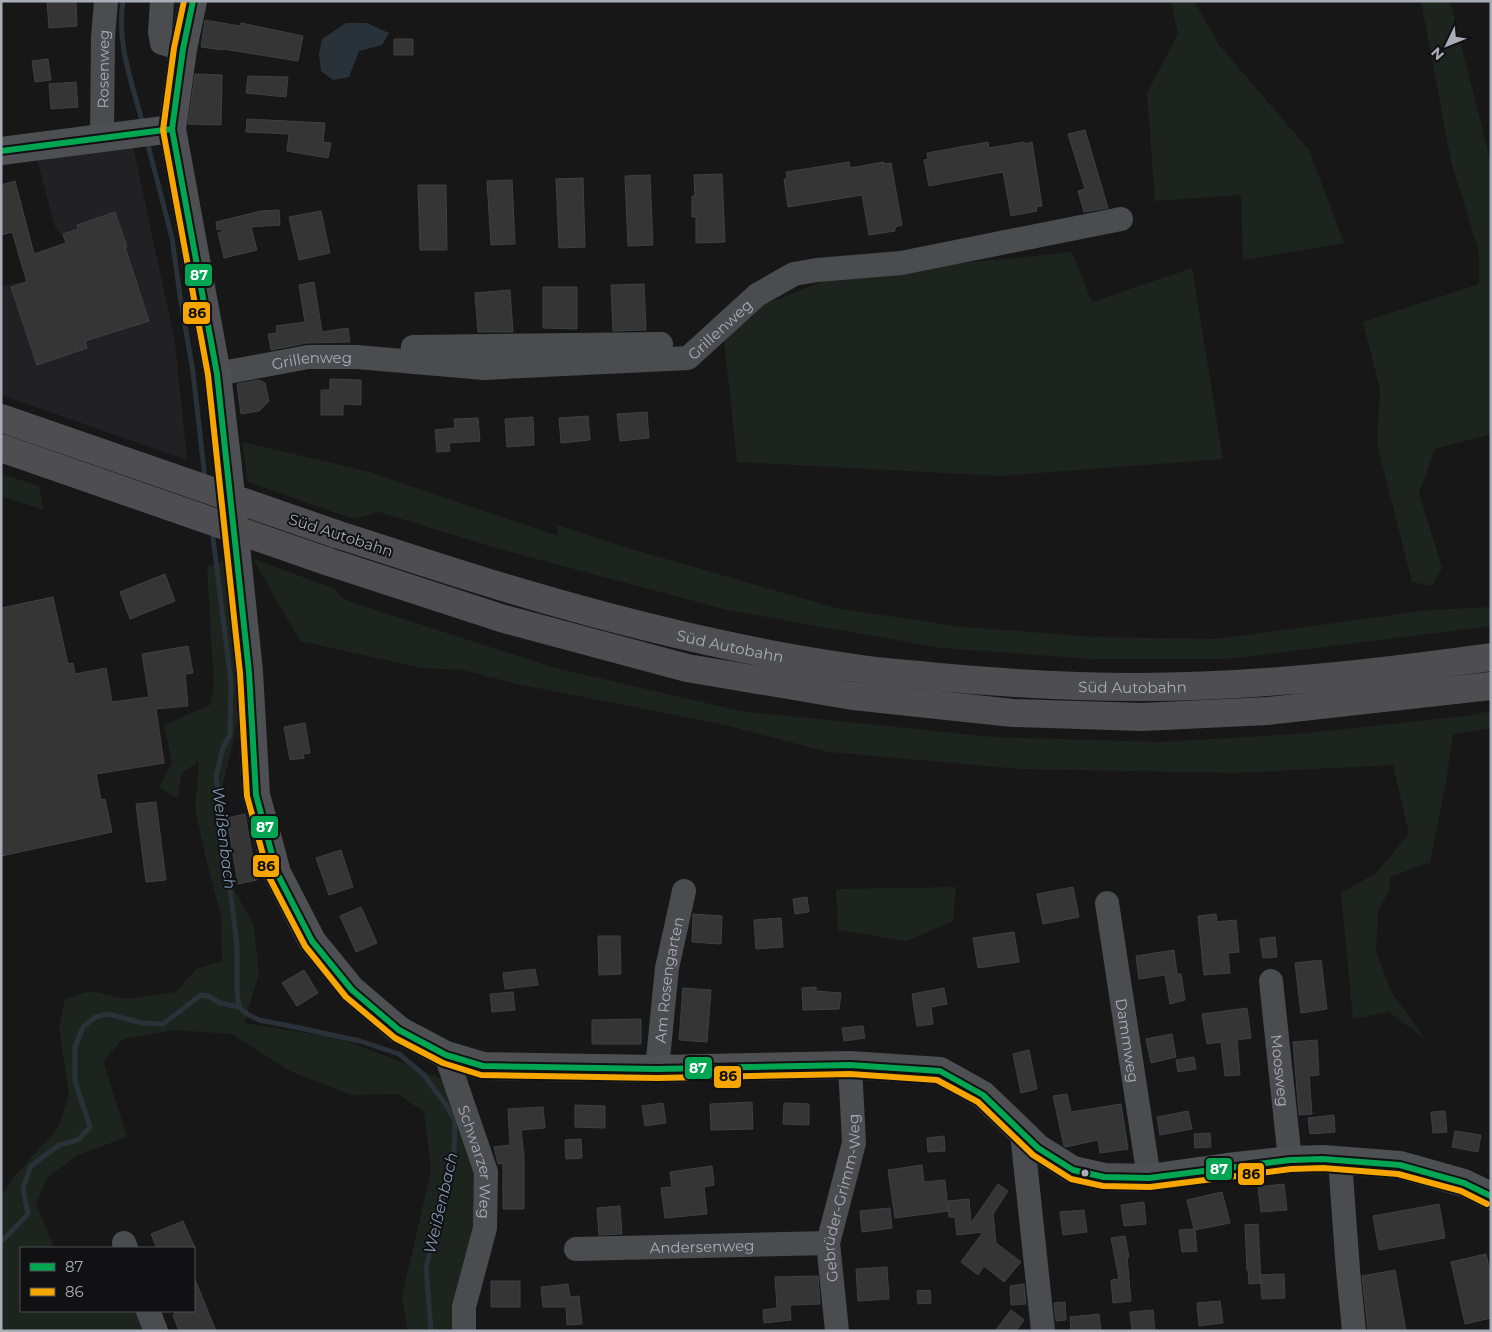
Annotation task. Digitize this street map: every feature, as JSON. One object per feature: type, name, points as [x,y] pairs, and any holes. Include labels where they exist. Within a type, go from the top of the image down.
[{"type":"highway","name":"Süd Autobahn","points":[[1,418],[336,534],[514,590],[603,616],[720,644],[857,669],[1011,684],[1141,687],[1279,682],[1384,672],[1491,657]]},
{"type":"highway","name":"Süd Autobahn","points":[[1,448],[326,561],[504,619],[687,668],[852,696],[1013,713],[1142,717],[1268,712],[1491,686]]},
{"type":"main road","points":[[193,1],[183,49],[137,133],[217,374],[249,672],[256,795],[276,872],[312,941],[352,990],[399,1030],[446,1055],[483,1066],[657,1069],[850,1065],[940,1071],[983,1095],[1038,1148],[1073,1170],[1104,1178],[1149,1178],[1290,1160],[1323,1159],[1400,1165],[1464,1183],[1491,1196]]},
{"type":"main road","points":[[1,151],[137,133]]},
{"type":"street","name":"Rosenweg","points":[[106,1],[103,37],[137,133]]},
{"type":"street","points":[[162,1],[160,32],[162,43],[183,49]]},
{"type":"street","name":"Grillenweg","points":[[217,374],[308,357],[357,357],[484,368],[688,358],[757,295],[794,274],[817,270],[901,263],[1121,219]]},
{"type":"street","points":[[413,362],[412,347],[665,344]]},
{"type":"street","name":"Am Rosengarten","points":[[657,1069],[667,968],[684,891]]},
{"type":"street","name":"Dammweg","points":[[1107,903],[1149,1178]]},
{"type":"street","name":"Moosweg","points":[[1271,981],[1290,1160]]},
{"type":"street","name":"Schwarzer Weg","points":[[446,1055],[486,1172],[484,1228],[464,1306],[464,1331]]},
{"type":"street","name":"Gebrüder-Grimm-Weg","points":[[836,1331],[828,1243],[854,1143],[850,1065]]},
{"type":"street","points":[[1022,1133],[1043,1331]]},
{"type":"street","points":[[1340,1161],[1354,1331]]},
{"type":"street","name":"Andersenweg","points":[[576,1248],[828,1243]]},
{"type":"street","points":[[148,1312],[156,1331]]},
{"type":"shaded area","points":[[1171,1],[1194,1],[1219,45],[1309,150],[1344,243],[1243,260],[1241,195],[1155,201],[1147,93],[1178,34]]},
{"type":"shaded area","points":[[1421,1],[1450,1],[1491,163],[1491,434],[1435,449],[1419,493],[1442,568],[1432,586],[1412,582],[1377,444],[1380,389],[1363,322],[1479,284],[1479,252],[1451,161]]},
{"type":"shaded area","points":[[346,23],[367,23],[389,33],[382,45],[359,51],[349,77],[333,80],[321,71],[319,54],[322,39]]},
{"type":"shaded area","points":[[133,146],[175,342],[187,460],[1,395],[1,286],[30,280],[22,258],[67,243],[55,227],[37,159]]},
{"type":"shaded area","points":[[1072,252],[1092,302],[1192,268],[1223,459],[1001,476],[737,462],[724,339],[750,310],[837,276]]},
{"type":"shaded area","points":[[242,442],[366,471],[558,536],[557,525],[628,548],[836,608],[955,626],[1093,637],[1217,639],[1429,610],[1491,607],[1491,626],[1227,659],[1093,659],[941,648],[727,610],[496,548],[379,512],[353,519],[248,482]]},
{"type":"shaded area","points":[[1,474],[39,486],[44,510],[1,496]]},
{"type":"shaded area","points":[[232,558],[240,711],[216,815],[235,891],[254,926],[259,974],[244,1023],[338,1038],[446,1081],[470,1136],[479,1216],[453,1331],[408,1331],[402,1297],[431,1170],[424,1112],[398,1094],[351,1095],[292,1072],[231,1034],[174,1030],[123,1039],[103,1061],[127,1137],[78,1155],[47,1178],[36,1204],[54,1247],[20,1247],[20,1312],[140,1312],[148,1331],[1,1331],[1,1196],[14,1177],[58,1128],[69,1094],[59,1027],[65,999],[91,991],[126,999],[176,992],[196,969],[222,961],[221,915],[195,809],[199,761],[182,773],[177,798],[159,787],[172,763],[164,725],[210,705],[214,688],[207,566]]},
{"type":"shaded area","points":[[253,559],[333,588],[345,600],[552,667],[740,711],[994,737],[1160,742],[1297,734],[1465,716],[1491,711],[1491,728],[1453,734],[1446,783],[1430,862],[1390,877],[1389,891],[1378,911],[1376,951],[1391,992],[1426,1040],[1389,1012],[1353,1019],[1341,893],[1376,873],[1409,834],[1393,765],[1237,773],[1021,769],[828,752],[725,725],[517,684],[463,670],[422,668],[300,641]]},
{"type":"shaded area","points":[[956,887],[953,921],[907,941],[838,930],[836,889]]},
{"type":"building","points":[[47,1],[76,1],[77,26],[49,28]]},
{"type":"building","points":[[205,20],[240,26],[241,23],[303,36],[298,61],[201,47]]},
{"type":"building","points":[[394,39],[413,39],[413,55],[394,55]]},
{"type":"building","points":[[48,59],[51,80],[35,82],[32,61]]},
{"type":"building","points":[[195,74],[222,75],[221,125],[188,124]]},
{"type":"building","points":[[248,76],[288,77],[286,97],[246,93]]},
{"type":"building","points":[[76,82],[78,107],[51,109],[49,84]]},
{"type":"building","points":[[247,119],[325,123],[323,142],[331,143],[328,158],[287,151],[289,134],[246,132]]},
{"type":"building","points":[[1085,130],[1108,208],[1084,212],[1078,191],[1085,189],[1068,134]]},
{"type":"building","points":[[988,142],[989,148],[1032,142],[1042,206],[1036,207],[1037,211],[1011,216],[1003,172],[929,186],[924,160],[928,159],[927,153]]},
{"type":"building","points":[[849,162],[850,168],[884,162],[884,164],[891,163],[902,225],[895,227],[895,231],[869,235],[862,195],[788,207],[784,179],[787,179],[786,172]]},
{"type":"building","points":[[722,174],[725,242],[696,243],[696,217],[692,217],[692,196],[695,196],[694,175]]},
{"type":"building","points":[[650,175],[653,245],[628,246],[625,176]]},
{"type":"building","points":[[583,178],[585,247],[559,248],[556,179]]},
{"type":"building","points":[[512,180],[515,244],[491,245],[487,181]]},
{"type":"building","points":[[15,181],[34,254],[66,243],[63,234],[78,229],[77,225],[115,212],[149,321],[85,341],[87,348],[37,365],[11,287],[27,282],[12,232],[1,235],[1,185]]},
{"type":"building","points":[[418,185],[446,185],[447,250],[420,250]]},
{"type":"building","points":[[279,210],[280,225],[251,227],[257,250],[224,258],[218,233],[223,231],[222,229],[217,230],[216,222],[261,211]]},
{"type":"building","points":[[321,211],[330,253],[299,260],[289,217]]},
{"type":"building","points":[[314,282],[322,332],[348,328],[350,342],[306,343],[271,350],[268,334],[277,333],[276,326],[305,322],[299,285]]},
{"type":"building","points":[[644,284],[646,330],[613,331],[611,285]]},
{"type":"building","points":[[543,287],[577,287],[577,329],[543,328]]},
{"type":"building","points":[[510,290],[513,332],[478,332],[475,293]]},
{"type":"building","points":[[330,379],[361,380],[361,405],[343,404],[343,415],[321,415],[321,390],[330,390]]},
{"type":"building","points":[[259,380],[265,383],[269,401],[259,411],[241,414],[237,384]]},
{"type":"building","points":[[647,412],[649,438],[620,441],[617,414]]},
{"type":"building","points":[[588,416],[590,440],[561,443],[559,418]]},
{"type":"building","points":[[533,417],[534,445],[507,447],[505,419]]},
{"type":"building","points":[[478,418],[480,441],[449,443],[450,451],[437,452],[435,430],[455,428],[454,419]]},
{"type":"building","points":[[165,574],[175,601],[130,619],[120,592]]},
{"type":"building","points":[[53,597],[68,664],[73,663],[75,674],[106,668],[112,702],[149,697],[142,654],[188,646],[193,673],[185,674],[188,706],[156,709],[164,763],[96,774],[101,800],[105,799],[112,832],[1,856],[1,608]]},
{"type":"building","points":[[305,723],[310,753],[303,754],[304,758],[290,760],[284,727]]},
{"type":"building","points":[[156,802],[166,880],[146,882],[136,804]]},
{"type":"building","points":[[245,814],[257,880],[238,884],[227,818]]},
{"type":"building","points":[[341,850],[353,887],[329,895],[316,858]]},
{"type":"building","points":[[1073,887],[1079,917],[1043,924],[1037,894]]},
{"type":"building","points":[[807,897],[809,912],[795,914],[793,899]]},
{"type":"building","points":[[361,907],[377,943],[356,952],[340,916]]},
{"type":"building","points":[[693,914],[722,916],[721,944],[692,942]]},
{"type":"building","points":[[1216,914],[1217,922],[1236,920],[1239,952],[1228,953],[1230,973],[1204,975],[1198,916]]},
{"type":"building","points":[[781,918],[783,947],[756,949],[754,920]]},
{"type":"building","points":[[1014,932],[1019,962],[978,968],[973,938]]},
{"type":"building","points":[[598,936],[620,936],[621,974],[599,975]]},
{"type":"building","points":[[1275,937],[1277,957],[1263,958],[1260,939]]},
{"type":"building","points":[[1174,950],[1177,974],[1181,974],[1185,1000],[1170,1004],[1165,975],[1139,979],[1136,956]]},
{"type":"building","points":[[1321,960],[1327,1009],[1301,1013],[1295,963]]},
{"type":"building","points":[[535,969],[538,985],[505,989],[503,973]]},
{"type":"building","points":[[304,970],[318,993],[297,1006],[282,983]]},
{"type":"building","points":[[816,987],[816,991],[841,993],[839,1009],[803,1010],[802,988]]},
{"type":"building","points":[[683,988],[711,990],[707,1042],[679,1040]]},
{"type":"building","points":[[944,988],[947,1004],[931,1007],[933,1024],[917,1026],[912,994]]},
{"type":"building","points":[[513,992],[515,1010],[492,1012],[490,994]]},
{"type":"building","points":[[1247,1008],[1251,1038],[1237,1040],[1240,1075],[1225,1076],[1221,1042],[1207,1044],[1202,1014]]},
{"type":"building","points":[[641,1019],[641,1044],[592,1044],[592,1020]]},
{"type":"building","points":[[863,1026],[865,1038],[844,1041],[842,1028]]},
{"type":"building","points":[[1172,1034],[1176,1057],[1151,1063],[1146,1039]]},
{"type":"building","points":[[1317,1040],[1319,1075],[1309,1076],[1312,1114],[1299,1115],[1293,1042]]},
{"type":"building","points":[[1029,1050],[1037,1089],[1021,1093],[1013,1054]]},
{"type":"building","points":[[1194,1057],[1196,1069],[1178,1072],[1176,1060]]},
{"type":"building","points":[[1067,1094],[1071,1112],[1121,1104],[1128,1149],[1100,1153],[1098,1140],[1064,1146],[1053,1096]]},
{"type":"building","points":[[752,1102],[753,1129],[711,1130],[710,1104]]},
{"type":"building","points":[[663,1103],[666,1123],[645,1126],[642,1106]]},
{"type":"building","points":[[784,1103],[809,1104],[809,1125],[783,1124]]},
{"type":"building","points":[[575,1105],[605,1106],[605,1128],[575,1127]]},
{"type":"building","points":[[543,1107],[545,1128],[521,1130],[524,1157],[524,1209],[503,1209],[503,1163],[498,1164],[494,1147],[510,1145],[508,1109]]},
{"type":"building","points":[[1188,1111],[1192,1129],[1160,1135],[1157,1117]]},
{"type":"building","points":[[1445,1111],[1447,1132],[1433,1133],[1431,1112]]},
{"type":"building","points":[[1334,1115],[1335,1132],[1310,1134],[1308,1118]]},
{"type":"building","points":[[1455,1131],[1481,1135],[1478,1152],[1452,1147]]},
{"type":"building","points":[[1210,1133],[1211,1147],[1195,1148],[1194,1134]]},
{"type":"building","points":[[944,1136],[945,1151],[928,1152],[927,1138]]},
{"type":"building","points":[[581,1139],[582,1158],[566,1159],[565,1140]]},
{"type":"building","points":[[922,1165],[924,1182],[945,1180],[948,1211],[895,1218],[888,1170]]},
{"type":"building","points":[[712,1166],[714,1185],[704,1187],[707,1214],[665,1218],[661,1188],[672,1187],[670,1172]]},
{"type":"building","points":[[998,1184],[1008,1191],[993,1214],[996,1243],[1021,1262],[1004,1282],[984,1266],[978,1275],[961,1262],[983,1232],[957,1235],[955,1217],[949,1217],[948,1201],[969,1199],[971,1223]]},
{"type":"building","points":[[1284,1184],[1287,1210],[1261,1212],[1258,1187]]},
{"type":"building","points":[[1222,1192],[1230,1223],[1195,1230],[1197,1251],[1182,1252],[1179,1230],[1194,1229],[1187,1200]]},
{"type":"building","points":[[1144,1202],[1146,1224],[1124,1226],[1121,1205]]},
{"type":"building","points":[[1439,1204],[1445,1238],[1379,1250],[1373,1216]]},
{"type":"building","points":[[620,1206],[622,1234],[599,1235],[597,1208]]},
{"type":"building","points":[[890,1208],[892,1228],[862,1232],[860,1211]]},
{"type":"building","points":[[1084,1210],[1087,1232],[1063,1235],[1060,1212]]},
{"type":"building","points":[[183,1221],[195,1247],[157,1247],[151,1234]]},
{"type":"building","points":[[1258,1224],[1261,1283],[1249,1284],[1245,1225]]},
{"type":"building","points":[[1125,1236],[1129,1257],[1127,1257],[1131,1301],[1113,1303],[1111,1280],[1119,1279],[1111,1238]]},
{"type":"building","points":[[1486,1254],[1491,1276],[1491,1318],[1465,1324],[1451,1262]]},
{"type":"building","points":[[887,1267],[889,1299],[858,1301],[856,1269]]},
{"type":"building","points":[[1395,1270],[1406,1331],[1368,1331],[1362,1276]]},
{"type":"building","points":[[1284,1274],[1285,1298],[1262,1299],[1260,1275]]},
{"type":"building","points":[[818,1276],[820,1304],[790,1305],[791,1320],[764,1323],[763,1310],[777,1308],[775,1277]]},
{"type":"building","points":[[195,1279],[216,1331],[179,1331],[173,1315],[174,1312],[195,1312]]},
{"type":"building","points":[[491,1281],[520,1281],[520,1307],[491,1307]]},
{"type":"building","points":[[568,1284],[570,1297],[579,1296],[582,1324],[567,1325],[566,1307],[543,1307],[541,1287]]},
{"type":"building","points":[[1024,1284],[1026,1304],[1011,1305],[1010,1286]]},
{"type":"building","points":[[930,1290],[931,1303],[918,1304],[917,1291]]},
{"type":"building","points":[[1220,1301],[1223,1323],[1199,1326],[1197,1303]]},
{"type":"building","points":[[1065,1302],[1066,1320],[1056,1321],[1054,1303]]},
{"type":"building","points":[[1011,1310],[1024,1320],[1016,1331],[995,1331]]},
{"type":"building","points":[[1153,1310],[1155,1331],[1132,1331],[1130,1312]]},
{"type":"building","points":[[1099,1314],[1101,1331],[1071,1331],[1070,1317]]},
{"type":"waterway","name":"Weißenbach","points":[[123,1],[121,17],[124,49],[130,80],[143,125]]},
{"type":"waterway","name":"Weißenbach","points":[[147,141],[172,238],[193,372],[205,479]]},
{"type":"waterway","name":"Weißenbach","points":[[212,530],[231,682],[230,735],[223,748],[216,776],[237,945],[239,1007],[247,1014],[259,1020],[360,1041],[399,1054],[424,1075],[446,1105],[455,1121],[454,1153],[426,1268],[431,1331]]},
{"type":"waterway","points":[[1,1242],[28,1214],[23,1188],[31,1166],[59,1145],[78,1140],[90,1127],[75,1081],[75,1047],[83,1027],[95,1017],[108,1014],[142,1023],[163,1024],[201,995],[208,996],[220,1003],[239,1007]]},
{"type":"transit line","name":"86","points":[[184,1],[174,48],[163,130],[208,375],[240,673],[247,796],[269,877],[305,946],[346,997],[395,1038],[443,1063],[481,1075],[657,1078],[850,1074],[937,1080],[978,1102],[1033,1155],[1071,1179],[1103,1186],[1150,1187],[1291,1169],[1323,1168],[1398,1174],[1461,1191],[1487,1204]]},
{"type":"transit line","name":"87","points":[[193,1],[183,49],[172,129],[217,374],[249,672],[256,795],[277,873],[312,941],[352,990],[399,1030],[446,1055],[483,1066],[657,1069],[850,1065],[940,1071],[983,1095],[1038,1148],[1073,1170],[1104,1177],[1149,1178],[1290,1160],[1323,1159],[1400,1165],[1464,1183],[1491,1196]]},
{"type":"transit line","name":"87","points":[[1,151],[172,129]]}]
